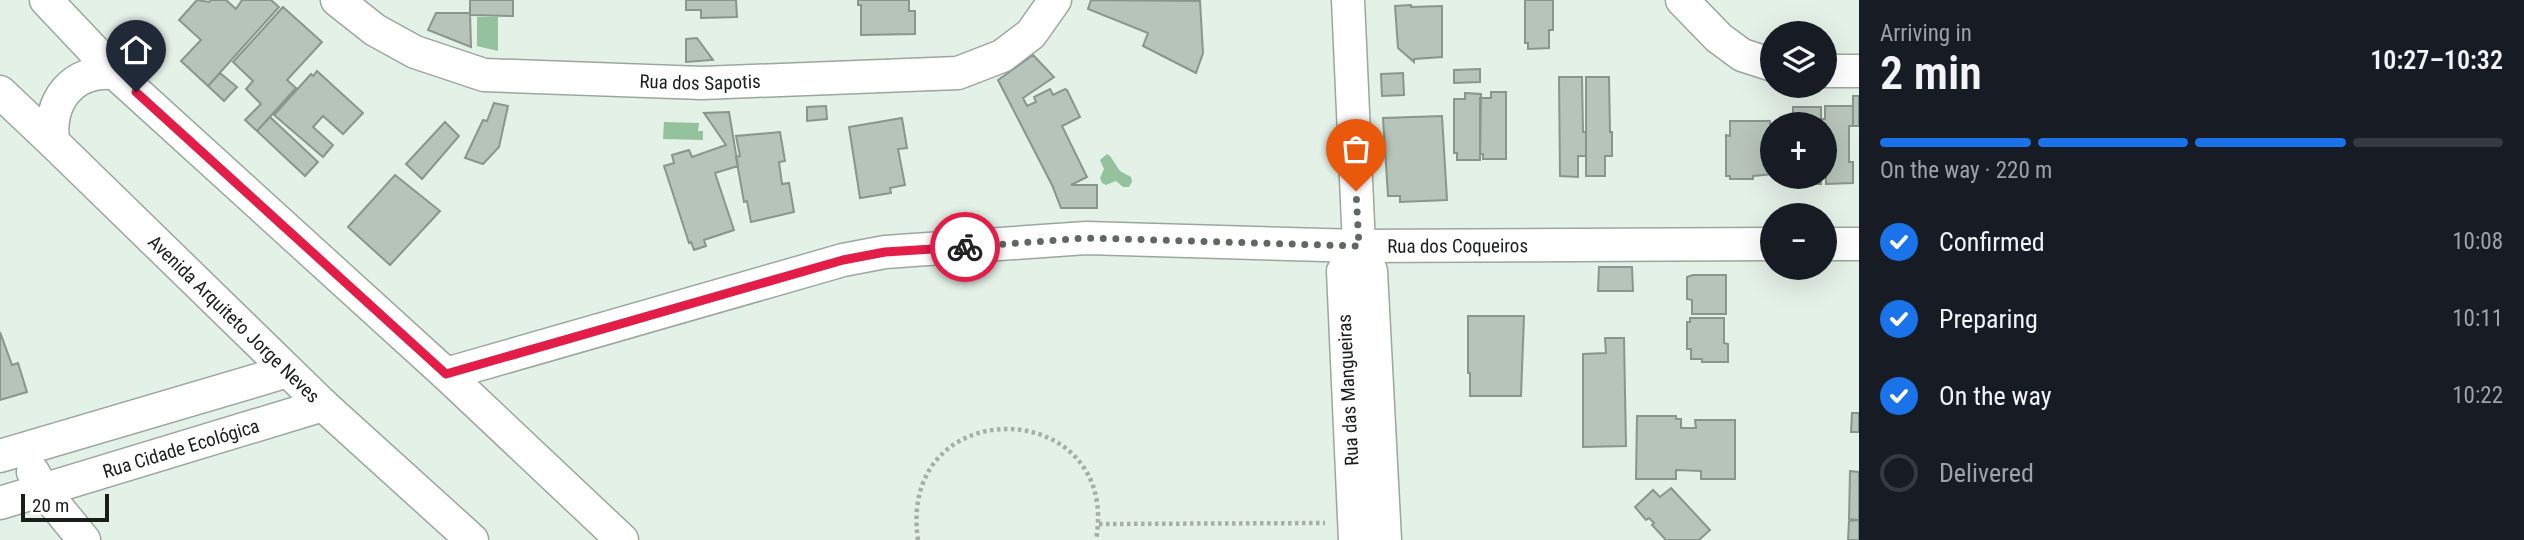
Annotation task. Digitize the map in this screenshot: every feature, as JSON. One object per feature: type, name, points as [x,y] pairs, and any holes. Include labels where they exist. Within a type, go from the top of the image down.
[{"type":"street","points":[[46,0],[115,73],[446,374],[622,540]]},
{"type":"street","name":"Rua dos Sapotis","points":[[337,0],[375,30],[415,52],[484,75],[702,83],[958,73],[1002,56],[1031,34],[1055,0]]},
{"type":"street","name":"Rua das Mangueiras","points":[[1348,0],[1359,246],[1371,271],[1369,531]]},
{"type":"street","points":[[1682,0],[1719,38],[1742,55],[1760,61]]},
{"type":"street","points":[[1837,71],[1859,71]]},
{"type":"street","points":[[53,142],[51,123],[55,107],[63,95],[74,83],[89,75],[115,73]]},
{"type":"street","name":"Avenida Arquiteto Jorge Neves","points":[[0,92],[323,405],[472,540]]},
{"type":"street","name":"Rua dos Coqueiros","points":[[446,374],[843,260],[885,252],[1086,238],[1359,246],[1760,244]]},
{"type":"street","points":[[1837,244],[1859,244]]},
{"type":"street","points":[[84,540],[10,453],[288,371]]},
{"type":"street","name":"Rua Cidade Ecológica","points":[[0,503],[323,405]]},
{"type":"path","points":[[918,540],[915,515],[920,491],[930,469],[946,451],[965,438],[988,429],[1012,428],[1036,432],[1057,442],[1076,458],[1089,477],[1097,500],[1099,524],[1096,540]]},
{"type":"path","points":[[1099,524],[1369,531]]},
{"type":"shaded area","points":[[477,17],[498,17],[498,51],[477,46]]},
{"type":"shaded area","points":[[664,122],[699,123],[698,131],[703,131],[703,140],[663,139]]},
{"type":"shaded area","points":[[1107,154],[1120,171],[1131,177],[1129,187],[1123,187],[1116,181],[1106,185],[1102,183],[1100,178],[1104,169],[1100,160]]},
{"type":"building","points":[[197,0],[226,0],[236,9],[242,0],[271,0],[279,7],[208,86],[181,61],[201,40],[179,20]]},
{"type":"building","points":[[470,0],[513,0],[513,16],[470,15]]},
{"type":"building","points":[[686,0],[736,0],[737,17],[701,18],[701,10],[686,10]]},
{"type":"building","points":[[858,0],[909,0],[909,11],[915,11],[915,34],[861,35],[861,5],[858,5]]},
{"type":"building","points":[[1091,0],[1200,1],[1203,53],[1196,73],[1143,46],[1148,33],[1088,9]]},
{"type":"building","points":[[1525,0],[1553,0],[1553,30],[1549,30],[1549,48],[1528,49],[1528,43],[1525,43]]},
{"type":"building","points":[[1395,6],[1442,6],[1442,57],[1414,59],[1414,62],[1398,48]]},
{"type":"building","points":[[283,7],[322,42],[287,80],[296,88],[257,131],[245,120],[261,104],[246,89],[253,81],[233,62]]},
{"type":"building","points":[[436,13],[470,13],[471,47],[428,30]]},
{"type":"building","points":[[697,38],[713,60],[686,62],[686,39]]},
{"type":"building","points":[[1033,55],[1054,77],[1023,98],[1027,106],[1036,102],[1034,97],[1050,89],[1053,95],[1067,90],[1080,117],[1062,126],[1087,177],[1071,185],[1097,185],[1097,208],[1061,208],[998,80]]},
{"type":"building","points":[[1480,69],[1480,82],[1454,83],[1454,70]]},
{"type":"building","points":[[317,71],[363,113],[343,134],[323,116],[313,127],[333,145],[323,157],[274,115],[311,74],[313,76]]},
{"type":"building","points":[[220,73],[237,87],[224,101],[208,86]]},
{"type":"building","points":[[1403,73],[1404,95],[1382,96],[1381,74]]},
{"type":"building","points":[[1559,77],[1582,77],[1586,156],[1578,156],[1578,177],[1560,176]]},
{"type":"building","points":[[1586,77],[1609,77],[1612,156],[1605,156],[1605,176],[1586,176]]},
{"type":"building","points":[[1491,92],[1506,92],[1506,159],[1483,159],[1483,154],[1480,154],[1480,98],[1491,98]]},
{"type":"building","points":[[1465,93],[1481,94],[1480,160],[1457,160],[1457,153],[1454,153],[1454,99],[1465,99]]},
{"type":"building","points":[[1853,96],[1859,96],[1859,126],[1853,126]]},
{"type":"building","points":[[494,103],[508,106],[499,147],[483,164],[465,158],[483,120],[487,121]]},
{"type":"building","points":[[826,106],[827,119],[807,121],[807,107]]},
{"type":"building","points":[[1825,106],[1853,106],[1853,126],[1849,126],[1849,162],[1853,162],[1853,183],[1837,184],[1837,112],[1825,112]]},
{"type":"building","points":[[1793,107],[1821,107],[1821,112],[1793,112]]},
{"type":"building","points":[[729,112],[738,166],[715,173],[734,230],[704,240],[706,246],[694,250],[691,242],[689,243],[664,166],[674,163],[672,155],[689,150],[692,157],[726,145],[704,113]]},
{"type":"building","points":[[1442,116],[1447,200],[1400,202],[1400,196],[1388,196],[1383,118]]},
{"type":"building","points":[[270,117],[318,162],[305,176],[257,131]]},
{"type":"building","points":[[902,118],[907,148],[898,149],[905,185],[890,188],[891,193],[860,198],[849,127]]},
{"type":"building","points":[[1730,121],[1760,121],[1760,175],[1753,176],[1753,179],[1730,179],[1730,176],[1726,176],[1726,135],[1730,136]]},
{"type":"building","points":[[445,122],[459,136],[422,179],[406,164]]},
{"type":"building","points":[[780,132],[785,161],[779,162],[782,184],[789,183],[794,212],[751,222],[747,201],[744,202],[736,157],[740,156],[736,136]]},
{"type":"building","points":[[395,175],[440,211],[390,265],[348,227]]},
{"type":"building","points":[[1599,267],[1632,267],[1633,291],[1598,291]]},
{"type":"building","points":[[1726,275],[1726,314],[1692,314],[1692,300],[1687,299],[1687,277]]},
{"type":"building","points":[[1468,316],[1524,316],[1521,396],[1470,396]]},
{"type":"building","points":[[1690,318],[1724,318],[1724,343],[1728,344],[1728,362],[1702,362],[1702,359],[1691,359],[1691,349],[1687,349],[1687,322],[1690,322]]},
{"type":"building","points":[[0,332],[12,365],[18,363],[27,392],[0,400]]},
{"type":"building","points":[[1605,338],[1624,338],[1626,446],[1583,447],[1583,354],[1606,353]]},
{"type":"building","points":[[1852,413],[1859,413],[1859,432],[1851,432]]},
{"type":"building","points":[[1637,416],[1676,416],[1676,419],[1681,419],[1681,428],[1696,428],[1695,420],[1735,420],[1735,479],[1701,479],[1701,471],[1676,470],[1676,479],[1636,479]]},
{"type":"building","points":[[1850,471],[1859,472],[1859,520],[1849,519]]},
{"type":"building","points":[[1671,488],[1710,530],[1699,540],[1666,540],[1652,525],[1654,523],[1649,518],[1646,520],[1635,507],[1653,490],[1660,497]]},
{"type":"building","points":[[1859,520],[1859,540],[1848,540],[1849,521]]},
{"type":"way so far","points":[[965,247],[1086,238],[1359,246],[1356,191]]},
{"type":"route","points":[[136,92],[446,374],[843,260],[885,252],[965,247]]}]
